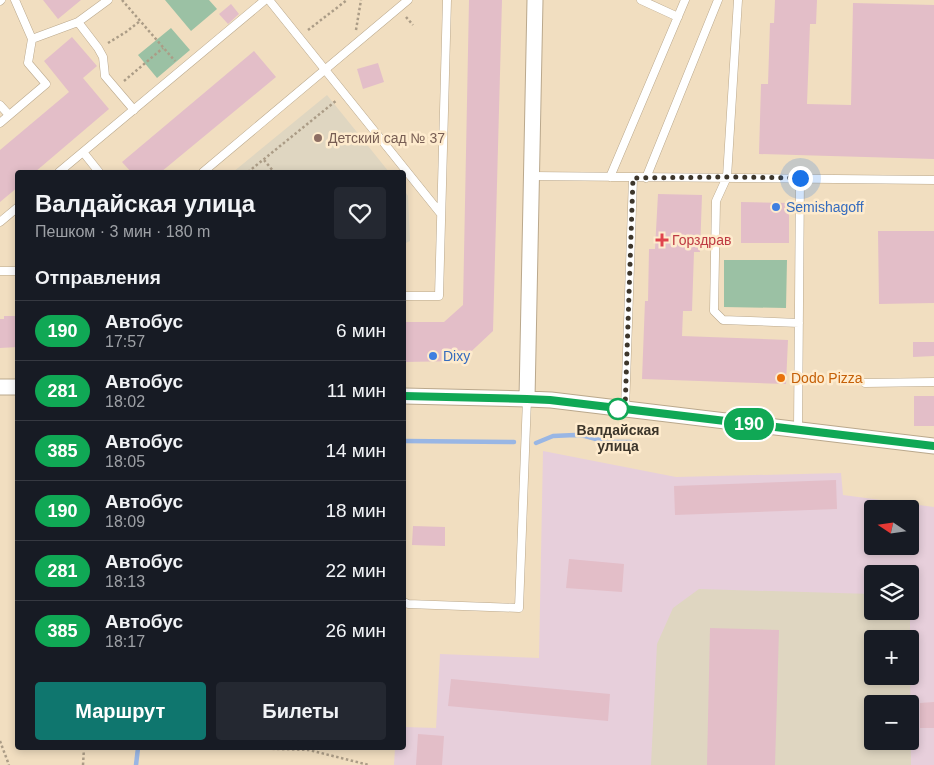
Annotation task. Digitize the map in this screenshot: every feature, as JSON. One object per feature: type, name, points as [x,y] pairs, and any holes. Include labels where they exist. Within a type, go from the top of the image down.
[{"type":"street","points":[[527,399],[535,0]]},
{"type":"street","points":[[0,387],[15,388]]},
{"type":"street","points":[[406,396],[550,400],[934,446]]},
{"type":"lane","points":[[0,123],[46,84],[28,63],[32,39],[15,0]]},
{"type":"lane","points":[[32,39],[78,22],[108,0]]},
{"type":"lane","points":[[61,170],[267,0],[299,37],[405,170]]},
{"type":"lane","points":[[205,170],[408,0]]},
{"type":"lane","points":[[406,296],[439,296],[447,0]]},
{"type":"lane","points":[[610,177],[685,0]]},
{"type":"lane","points":[[646,178],[718,0]]},
{"type":"lane","points":[[738,0],[727,177],[716,201],[714,311],[723,320],[799,323]]},
{"type":"lane","points":[[646,1],[678,17]]},
{"type":"lane","points":[[78,22],[103,57],[105,76],[134,110]]},
{"type":"lane","points":[[0,105],[9,116]]},
{"type":"lane","points":[[83,152],[97,170]]},
{"type":"lane","points":[[406,171],[440,214]]},
{"type":"lane","points":[[532,176],[934,180]]},
{"type":"lane","points":[[625,410],[633,178]]},
{"type":"lane","points":[[798,430],[800,178]]},
{"type":"lane","points":[[0,222],[15,210]]},
{"type":"lane","points":[[0,271],[15,271]]},
{"type":"lane","points":[[865,383],[934,382]]},
{"type":"lane","points":[[406,603],[519,608],[527,399]]},
{"type":"path","points":[[122,0],[175,61]]},
{"type":"path","points":[[299,37],[346,0]]},
{"type":"path","points":[[354,46],[361,0]]},
{"type":"path","points":[[101,47],[140,21]]},
{"type":"path","points":[[118,86],[163,48]]},
{"type":"path","points":[[251,170],[340,98]]},
{"type":"path","points":[[264,160],[272,170]]},
{"type":"path","points":[[0,742],[9,765]]},
{"type":"path","points":[[83,765],[84,750]]},
{"type":"path","points":[[309,750],[369,765]]},
{"type":"shaded area","name":"Детский сад № 37","points":[[327,95],[387,170],[235,170]]},
{"type":"shaded area","points":[[406,193],[408,196],[410,241],[406,243]]},
{"type":"shaded area","points":[[543,451],[676,477],[841,473],[843,495],[881,500],[864,500],[864,555],[919,555],[919,505],[934,507],[934,765],[394,765],[395,750],[406,750],[406,727],[436,728],[440,654],[539,658]]},
{"type":"shaded area","points":[[699,589],[864,594],[864,620],[910,620],[910,630],[864,630],[864,685],[910,685],[910,695],[864,695],[864,750],[911,750],[911,765],[651,765],[657,644],[673,608]]},
{"type":"green space","points":[[165,0],[209,0],[217,9],[191,31]]},
{"type":"green space","points":[[171,28],[190,50],[157,78],[138,55]]},
{"type":"green space","points":[[724,260],[787,260],[786,308],[724,307]]},
{"type":"building","points":[[43,0],[81,0],[58,19]]},
{"type":"building","points":[[469,0],[502,0],[493,331],[461,361],[406,362],[406,322],[444,322],[463,305]]},
{"type":"building","points":[[775,0],[817,0],[816,24],[810,24],[807,104],[851,105],[853,3],[934,5],[934,159],[759,154],[761,84],[768,84],[770,23],[774,23]]},
{"type":"building","points":[[231,4],[239,14],[228,24],[219,14]]},
{"type":"building","points":[[72,37],[97,66],[83,78],[109,109],[37,170],[15,170],[15,190],[0,202],[0,150],[69,92],[44,61]]},
{"type":"building","points":[[254,51],[276,77],[163,170],[129,170],[122,162]]},
{"type":"building","points":[[378,63],[384,82],[363,89],[357,69]]},
{"type":"building","points":[[658,194],[702,195],[700,252],[694,252],[692,311],[683,311],[682,336],[788,340],[786,384],[642,379],[645,301],[648,301],[649,249],[655,249]]},
{"type":"building","points":[[741,202],[789,203],[789,243],[741,243]]},
{"type":"building","points":[[878,231],[934,231],[934,303],[879,304]]},
{"type":"building","points":[[4,316],[15,316],[15,347],[0,348],[0,319],[4,319]]},
{"type":"building","points":[[913,342],[934,342],[934,356],[913,357]]},
{"type":"building","points":[[914,396],[934,396],[934,426],[914,426]]},
{"type":"building","points":[[836,480],[837,509],[675,515],[674,486]]},
{"type":"building","points":[[413,526],[445,527],[445,546],[412,545]]},
{"type":"building","points":[[569,559],[624,564],[622,592],[566,588]]},
{"type":"building","points":[[710,628],[779,630],[775,765],[707,765]]},
{"type":"building","points":[[451,679],[610,694],[608,721],[448,706]]},
{"type":"building","points":[[934,702],[934,728],[920,728],[920,703]]},
{"type":"building","points":[[418,734],[444,736],[442,765],[416,765]]},
{"type":"waterway","points":[[536,443],[553,436],[575,435],[607,442],[630,442]]},
{"type":"waterway","points":[[406,441],[514,442]]},
{"type":"waterway","points":[[136,765],[138,750]]},
{"type":"bus line","name":"190","points":[[406,396],[550,400],[934,446]]},
{"type":"place","name":"Детский сад № 37","points":[[318,138]]},
{"type":"place","name":"Semishagoff","points":[[776,207]]},
{"type":"place","name":"Горздрав","points":[[662,240]]},
{"type":"place","name":"Dixy","points":[[433,356]]},
{"type":"place","name":"Dodo Pizza","points":[[781,378]]},
{"type":"place","name":"Валдайская улица","points":[[618,409]]},
{"type":"route","points":[[618,409],[625,410],[633,178],[800,178]]}]
